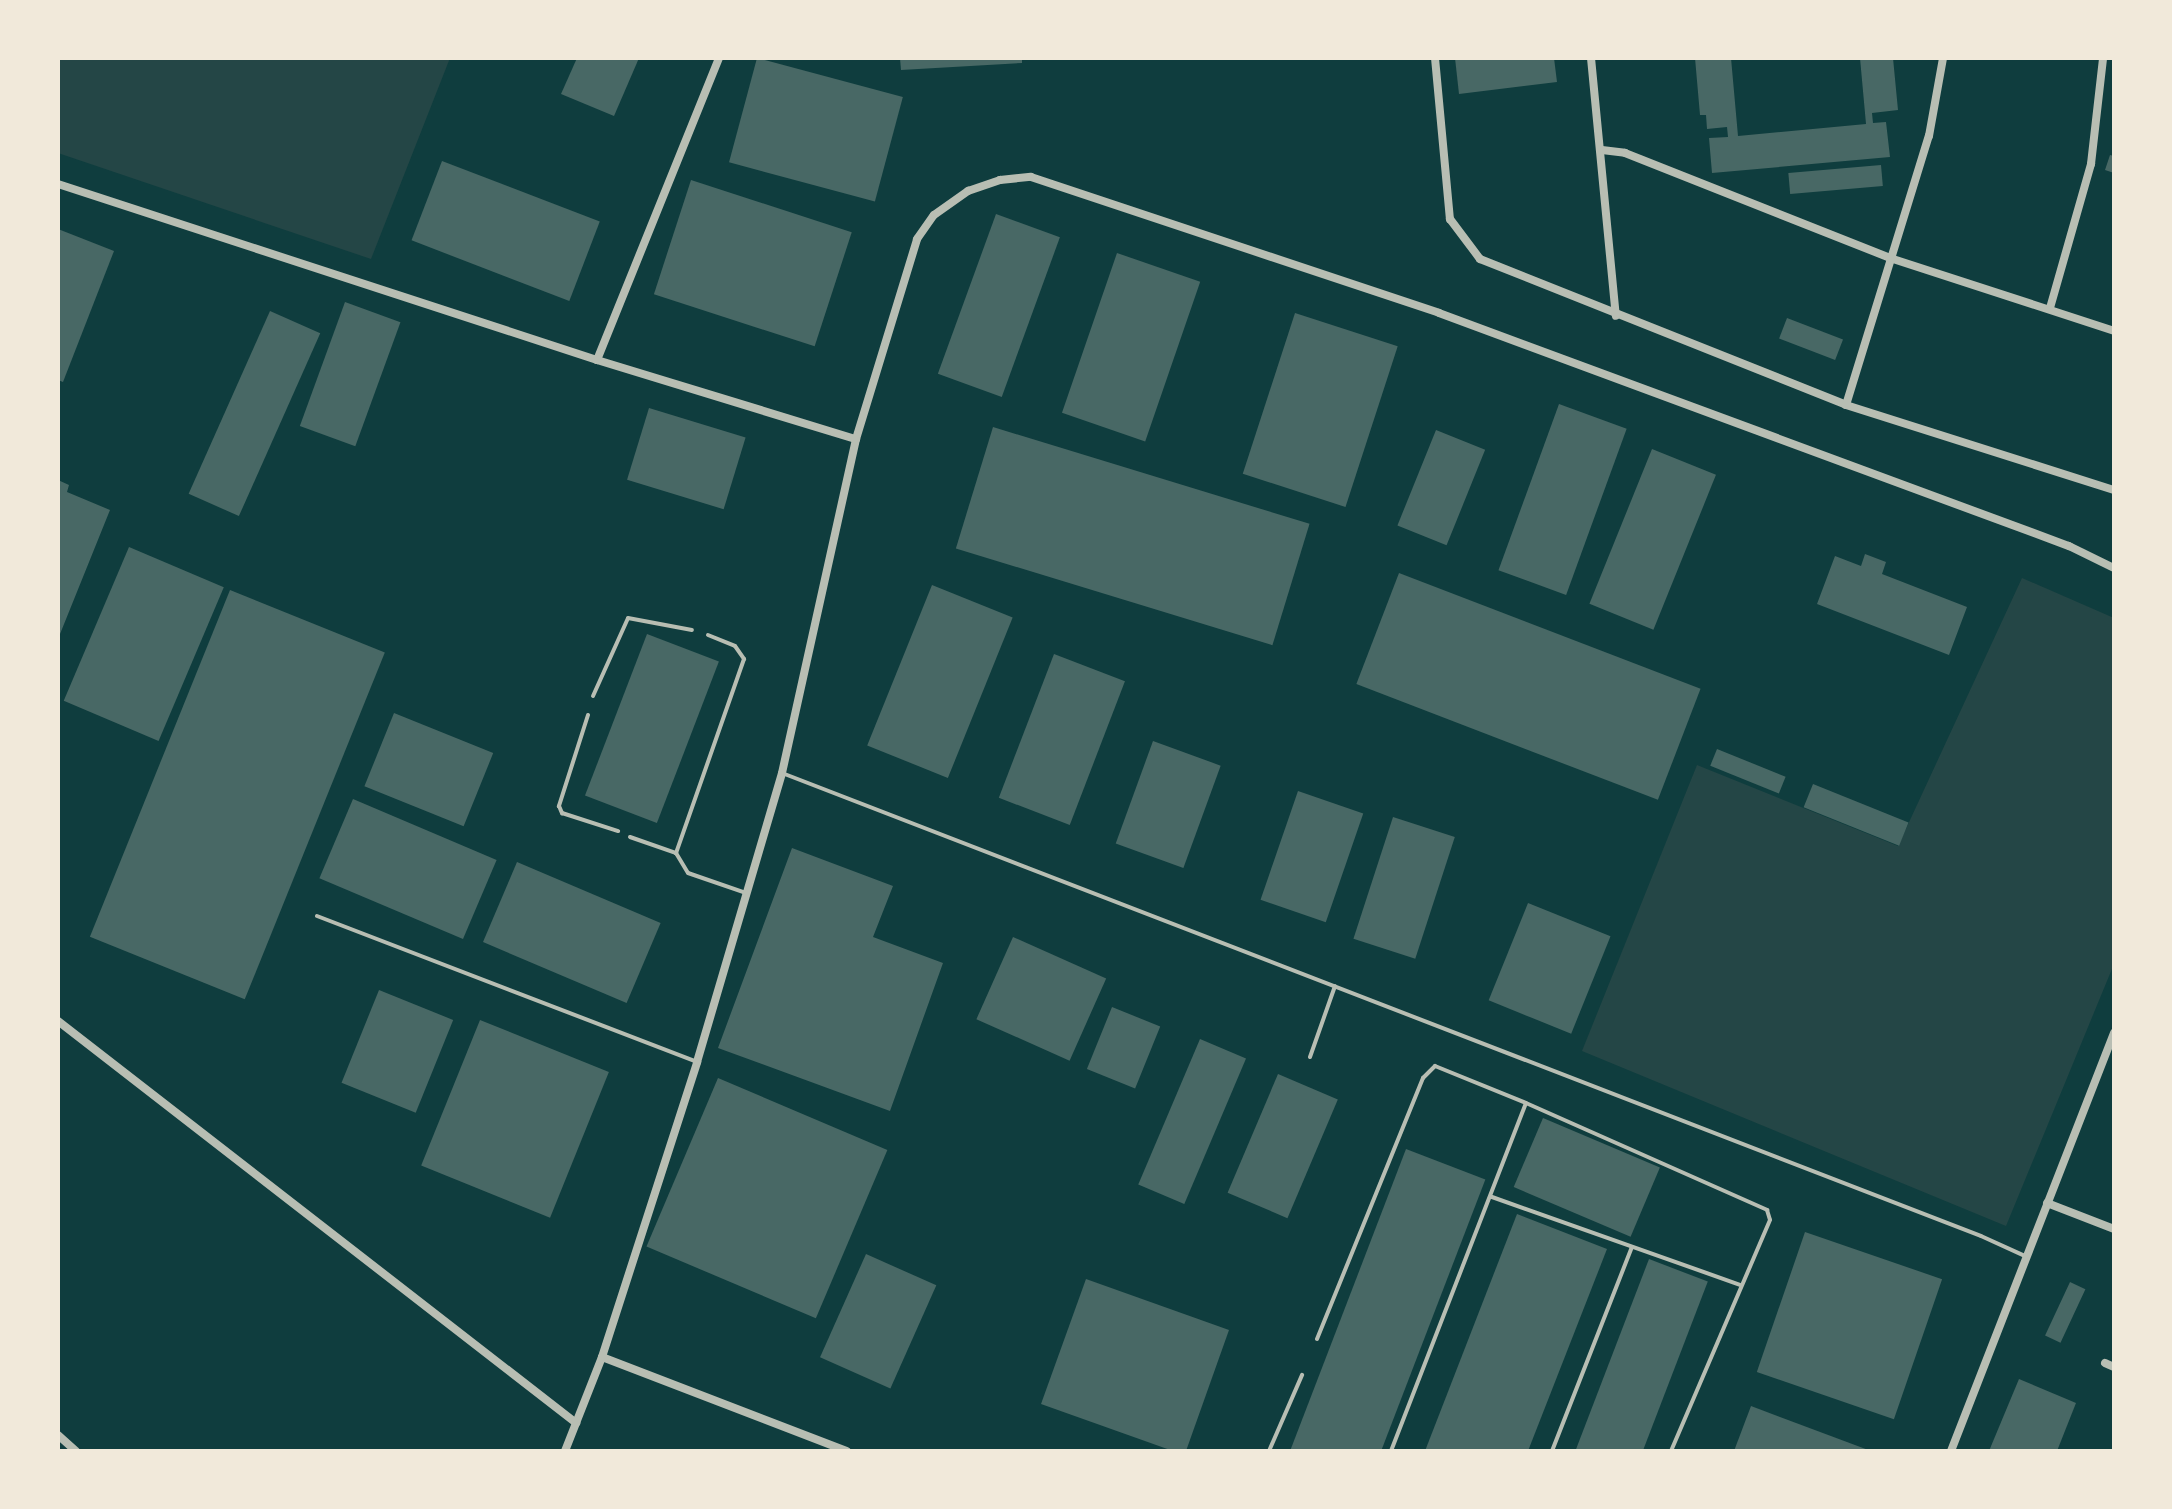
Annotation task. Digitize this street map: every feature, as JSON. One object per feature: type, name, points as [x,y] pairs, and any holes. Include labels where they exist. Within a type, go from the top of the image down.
[{"type":"street","points":[[597,360],[719,58]]},
{"type":"street","points":[[1435,58],[1450,219],[1464,242],[1480,259],[1509,274],[1846,405],[2114,490]]},
{"type":"street","points":[[1591,58],[1616,316]]},
{"type":"street","points":[[1846,405],[1929,136],[1943,58]]},
{"type":"street","points":[[2050,308],[2091,164],[2103,58]]},
{"type":"street","points":[[1602,150],[1625,153],[1893,259],[2114,331]]},
{"type":"street","points":[[565,1451],[602,1357],[697,1062],[782,773],[861,419],[917,239],[934,215],[968,191],[1000,180],[1031,177],[1439,313],[2069,546],[2114,568]]},
{"type":"street","points":[[58,184],[597,360],[856,439]]},
{"type":"street","points":[[58,1021],[576,1423]]},
{"type":"street","points":[[1951,1451],[2114,1033]]},
{"type":"street","points":[[2047,1203],[2114,1229]]},
{"type":"street","points":[[602,1357],[847,1451]]},
{"type":"street","points":[[2105,1363],[2114,1367]]},
{"type":"street","points":[[58,1435],[76,1451]]},
{"type":"lane","points":[[593,696],[628,618],[692,630]]},
{"type":"lane","points":[[676,853],[744,659],[735,646],[708,635]]},
{"type":"lane","points":[[588,715],[559,806],[562,813],[618,831]]},
{"type":"lane","points":[[782,773],[1981,1236],[2025,1256]]},
{"type":"lane","points":[[630,837],[676,853],[688,873],[746,893]]},
{"type":"lane","points":[[317,916],[697,1062]]},
{"type":"lane","points":[[1310,1057],[1335,986]]},
{"type":"lane","points":[[1317,1339],[1428,1071],[1435,1066],[1767,1210],[1770,1220],[1671,1451]]},
{"type":"lane","points":[[1391,1451],[1526,1103]]},
{"type":"lane","points":[[1492,1197],[1740,1285]]},
{"type":"lane","points":[[1552,1451],[1632,1247]]},
{"type":"lane","points":[[1269,1451],[1302,1375]]},
{"type":"shaded area","points":[[58,58],[450,58],[371,259],[58,153]]},
{"type":"shaded area","points":[[2022,578],[2114,618],[2114,964],[2006,1226],[1582,1051],[1697,765],[1898,846]]},
{"type":"building","points":[[577,58],[639,58],[614,116],[561,94]]},
{"type":"building","points":[[757,58],[903,97],[875,201],[729,162]]},
{"type":"building","points":[[900,58],[1022,58],[1022,63],[901,70]]},
{"type":"building","points":[[1455,58],[1554,58],[1557,82],[1459,94]]},
{"type":"building","points":[[1695,58],[1731,58],[1738,136],[1866,124],[1860,58],[1893,58],[1898,110],[1872,113],[1873,123],[1886,122],[1890,157],[1712,173],[1709,138],[1728,137],[1727,127],[1707,129],[1706,115],[1700,115]]},
{"type":"building","points":[[2110,155],[2114,156],[2114,173],[2105,170]]},
{"type":"building","points":[[442,161],[600,222],[569,301],[412,240]]},
{"type":"building","points":[[1881,165],[1883,186],[1790,194],[1788,173]]},
{"type":"building","points":[[691,180],[852,232],[815,346],[654,294]]},
{"type":"building","points":[[996,214],[1060,237],[1002,397],[938,374]]},
{"type":"building","points":[[58,229],[114,251],[63,382],[58,380]]},
{"type":"building","points":[[1117,253],[1200,282],[1145,441],[1062,413]]},
{"type":"building","points":[[345,302],[400,322],[355,446],[300,426]]},
{"type":"building","points":[[270,311],[320,333],[239,516],[189,494]]},
{"type":"building","points":[[1295,313],[1398,346],[1345,507],[1243,474]]},
{"type":"building","points":[[1787,318],[1843,340],[1835,360],[1779,339]]},
{"type":"building","points":[[1559,404],[1627,429],[1566,595],[1498,570]]},
{"type":"building","points":[[649,408],[746,438],[724,509],[627,480]]},
{"type":"building","points":[[993,427],[1310,524],[1272,645],[956,548]]},
{"type":"building","points":[[1436,430],[1485,450],[1447,545],[1397,525]]},
{"type":"building","points":[[1652,449],[1716,475],[1653,630],[1589,604]]},
{"type":"building","points":[[58,480],[69,485],[67,492],[110,510],[58,639]]},
{"type":"building","points":[[129,547],[224,587],[159,741],[64,701]]},
{"type":"building","points":[[1865,554],[1886,562],[1882,574],[1967,607],[1949,655],[1817,604],[1835,556],[1861,566]]},
{"type":"building","points":[[1399,573],[1701,689],[1658,800],[1356,684]]},
{"type":"building","points":[[932,585],[1013,618],[948,778],[867,745]]},
{"type":"building","points":[[230,590],[385,653],[245,999],[90,937]]},
{"type":"building","points":[[647,634],[719,662],[657,823],[585,796]]},
{"type":"building","points":[[1054,654],[1125,681],[1070,825],[999,798]]},
{"type":"building","points":[[394,713],[493,753],[464,826],[364,786]]},
{"type":"building","points":[[1153,741],[1221,766],[1183,868],[1116,843]]},
{"type":"building","points":[[1717,749],[1786,777],[1779,793],[1710,766]]},
{"type":"building","points":[[1813,784],[1908,823],[1899,846],[1804,807]]},
{"type":"building","points":[[1298,791],[1363,813],[1326,922],[1261,900]]},
{"type":"building","points":[[353,799],[497,860],[463,939],[319,878]]},
{"type":"building","points":[[1393,817],[1455,837],[1415,959],[1353,939]]},
{"type":"building","points":[[792,848],[893,886],[873,937],[943,963],[890,1111],[718,1048]]},
{"type":"building","points":[[517,862],[661,923],[627,1003],[483,942]]},
{"type":"building","points":[[1528,903],[1611,936],[1571,1034],[1489,1000]]},
{"type":"building","points":[[1013,937],[1106,978],[1070,1061],[976,1019]]},
{"type":"building","points":[[379,990],[453,1020],[416,1113],[342,1083]]},
{"type":"building","points":[[1112,1007],[1160,1026],[1135,1089],[1087,1069]]},
{"type":"building","points":[[480,1020],[609,1072],[550,1218],[421,1166]]},
{"type":"building","points":[[1200,1039],[1246,1059],[1184,1204],[1138,1184]]},
{"type":"building","points":[[1278,1074],[1338,1099],[1287,1218],[1228,1193]]},
{"type":"building","points":[[718,1078],[887,1150],[816,1318],[646,1246]]},
{"type":"building","points":[[1543,1118],[1660,1168],[1631,1237],[1514,1187]]},
{"type":"building","points":[[1406,1149],[1485,1179],[1381,1451],[1290,1451]]},
{"type":"building","points":[[1517,1214],[1607,1249],[1528,1451],[1425,1451]]},
{"type":"building","points":[[1805,1232],[1942,1279],[1894,1419],[1757,1372]]},
{"type":"building","points":[[866,1254],[936,1285],[890,1389],[820,1357]]},
{"type":"building","points":[[1649,1259],[1708,1282],[1643,1451],[1576,1450]]},
{"type":"building","points":[[1086,1279],[1229,1330],[1186,1451],[1173,1451],[1041,1404]]},
{"type":"building","points":[[2070,1282],[2085,1289],[2060,1343],[2045,1335]]},
{"type":"building","points":[[2019,1379],[2076,1403],[2057,1451],[1989,1451]]},
{"type":"building","points":[[1751,1406],[1871,1451],[1734,1451]]}]
